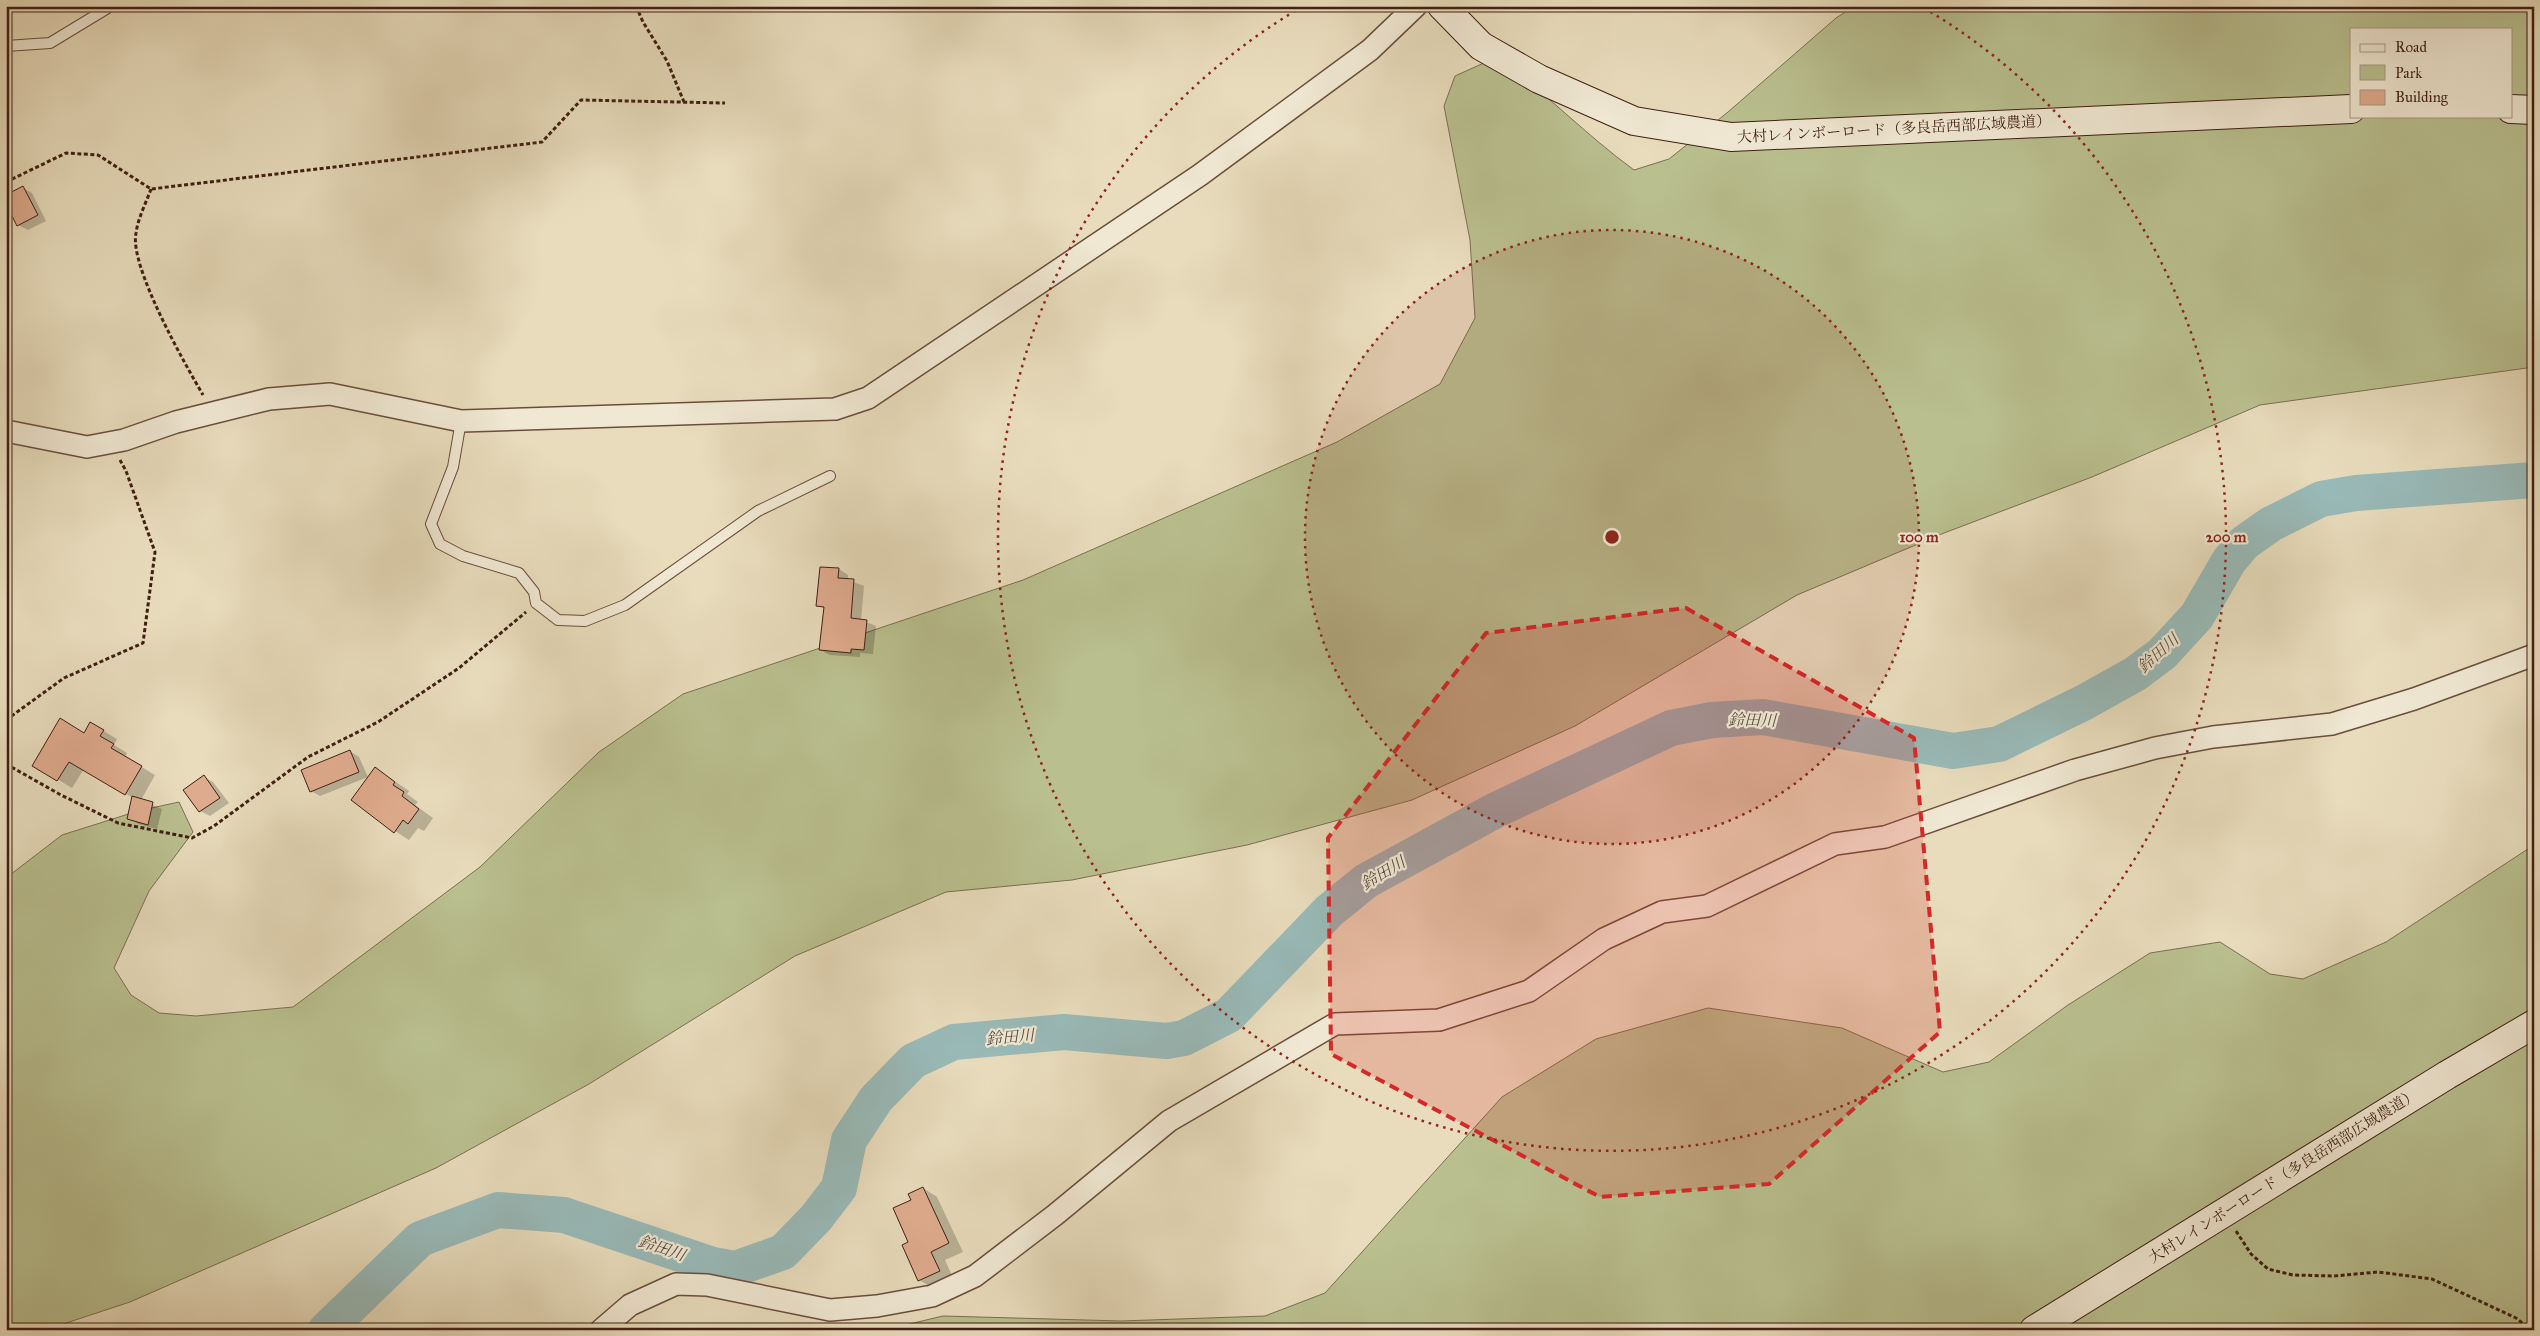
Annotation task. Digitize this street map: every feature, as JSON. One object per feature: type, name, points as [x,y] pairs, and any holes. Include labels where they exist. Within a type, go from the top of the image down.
[{"type":"street","points":[[6,432],[87,447],[269,399],[330,394],[461,421],[835,410],[868,398],[1200,175],[1370,50],[1416,6]]},
{"type":"street","name":"大村レインボーロード（多良岳西部広域農道）","points":[[1442,6],[1480,46],[1539,79],[1634,121],[1731,137],[2350,109]]},
{"type":"street","points":[[2512,109],[2534,110]]},
{"type":"street","points":[[601,1330],[630,1305],[676,1284],[707,1285],[830,1310],[878,1306],[932,1296],[975,1276],[1055,1215],[1169,1121],[1335,1024],[1439,1020],[1529,992],[1604,939],[1662,912],[1707,906],[1836,844],[1885,837],[2075,770],[2155,748],[2213,737],[2332,724],[2414,699],[2534,655]]},
{"type":"street","name":"大村レインボーロード（多良岳西部広域農道）","points":[[2034,1330],[2534,1024]]},
{"type":"lane","points":[[6,46],[50,43],[111,6]]},
{"type":"lane","points":[[461,421],[453,467],[431,524],[440,544],[463,556],[519,574],[534,592],[536,603],[558,620],[585,620],[625,605],[758,511],[830,476]]},
{"type":"path","points":[[636,6],[643,22],[667,61],[684,102]]},
{"type":"path","points":[[6,182],[66,153],[98,155],[151,189],[542,142],[581,100],[725,103]]},
{"type":"path","points":[[151,189],[136,233],[136,257],[176,348],[213,413]]},
{"type":"path","points":[[6,720],[64,678],[143,644],[155,552],[126,471],[110,442]]},
{"type":"path","points":[[6,764],[61,796],[118,822],[192,838],[214,826],[308,757],[378,722],[459,668],[536,603]]},
{"type":"path","points":[[2223,1213],[2251,1254],[2268,1269],[2293,1275],[2334,1276],[2378,1272],[2432,1279],[2516,1318],[2531,1330]]},
{"type":"highlighted area","points":[[1686,608],[1914,738],[1940,1032],[1769,1184],[1600,1197],[1331,1054],[1328,838],[1486,633]]},
{"type":"green space","points":[[1855,6],[1986,6],[2059,12],[2086,6],[2534,6],[2534,367],[2260,405],[2092,477],[1944,533],[1797,595],[1575,726],[1412,800],[1247,845],[1072,880],[946,892],[795,956],[589,1084],[436,1168],[130,1302],[45,1330],[6,1330],[6,878],[62,835],[138,811],[179,802],[193,832],[149,891],[114,968],[131,995],[159,1013],[196,1016],[293,1007],[480,867],[599,752],[683,694],[1023,580],[1337,442],[1440,384],[1475,318],[1470,240],[1444,106],[1455,76],[1497,57],[1634,170],[1669,159],[1728,112],[1836,18]]},
{"type":"green space","points":[[2534,845],[2534,1330],[884,1330],[943,1316],[1121,1321],[1265,1316],[1325,1293],[1502,1097],[1596,1039],[1708,1008],[1842,1028],[1943,1072],[1989,1062],[2068,1005],[2150,953],[2220,942],[2270,974],[2303,979],[2386,942]]},
{"type":"building","points":[[23,186],[38,215],[17,226],[6,204],[6,195]]},
{"type":"building","points":[[820,567],[839,568],[838,578],[854,579],[851,618],[867,620],[864,650],[851,649],[851,653],[819,650],[824,607],[816,606]]},
{"type":"building","points":[[60,718],[84,733],[90,722],[104,730],[100,736],[114,744],[111,748],[142,766],[125,795],[69,762],[57,781],[32,766]]},
{"type":"building","points":[[350,750],[359,772],[310,792],[301,770]]},
{"type":"building","points":[[375,767],[395,782],[393,785],[404,792],[402,796],[419,809],[408,824],[403,820],[394,833],[351,800]]},
{"type":"building","points":[[204,775],[220,798],[199,812],[183,790]]},
{"type":"building","points":[[132,796],[153,802],[148,825],[127,819]]},
{"type":"building","points":[[923,1187],[949,1243],[931,1252],[940,1271],[918,1281],[902,1245],[908,1242],[893,1208],[911,1200],[908,1194]]},
{"type":"waterway","name":"鈴田川","points":[[326,1330],[420,1239],[498,1210],[564,1215],[713,1265],[735,1269],[783,1252],[816,1218],[839,1188],[849,1140],[876,1099],[913,1061],[954,1042],[1064,1032],[1167,1041],[1184,1038],[1229,1015],[1329,911],[1366,881],[1496,810],[1671,728],[1712,720],[1763,717],[1953,751],[1999,744],[2083,703],[2135,674],[2162,654],[2197,616],[2229,561],[2244,543],[2271,524],[2321,499],[2356,493],[2534,480]]}]
